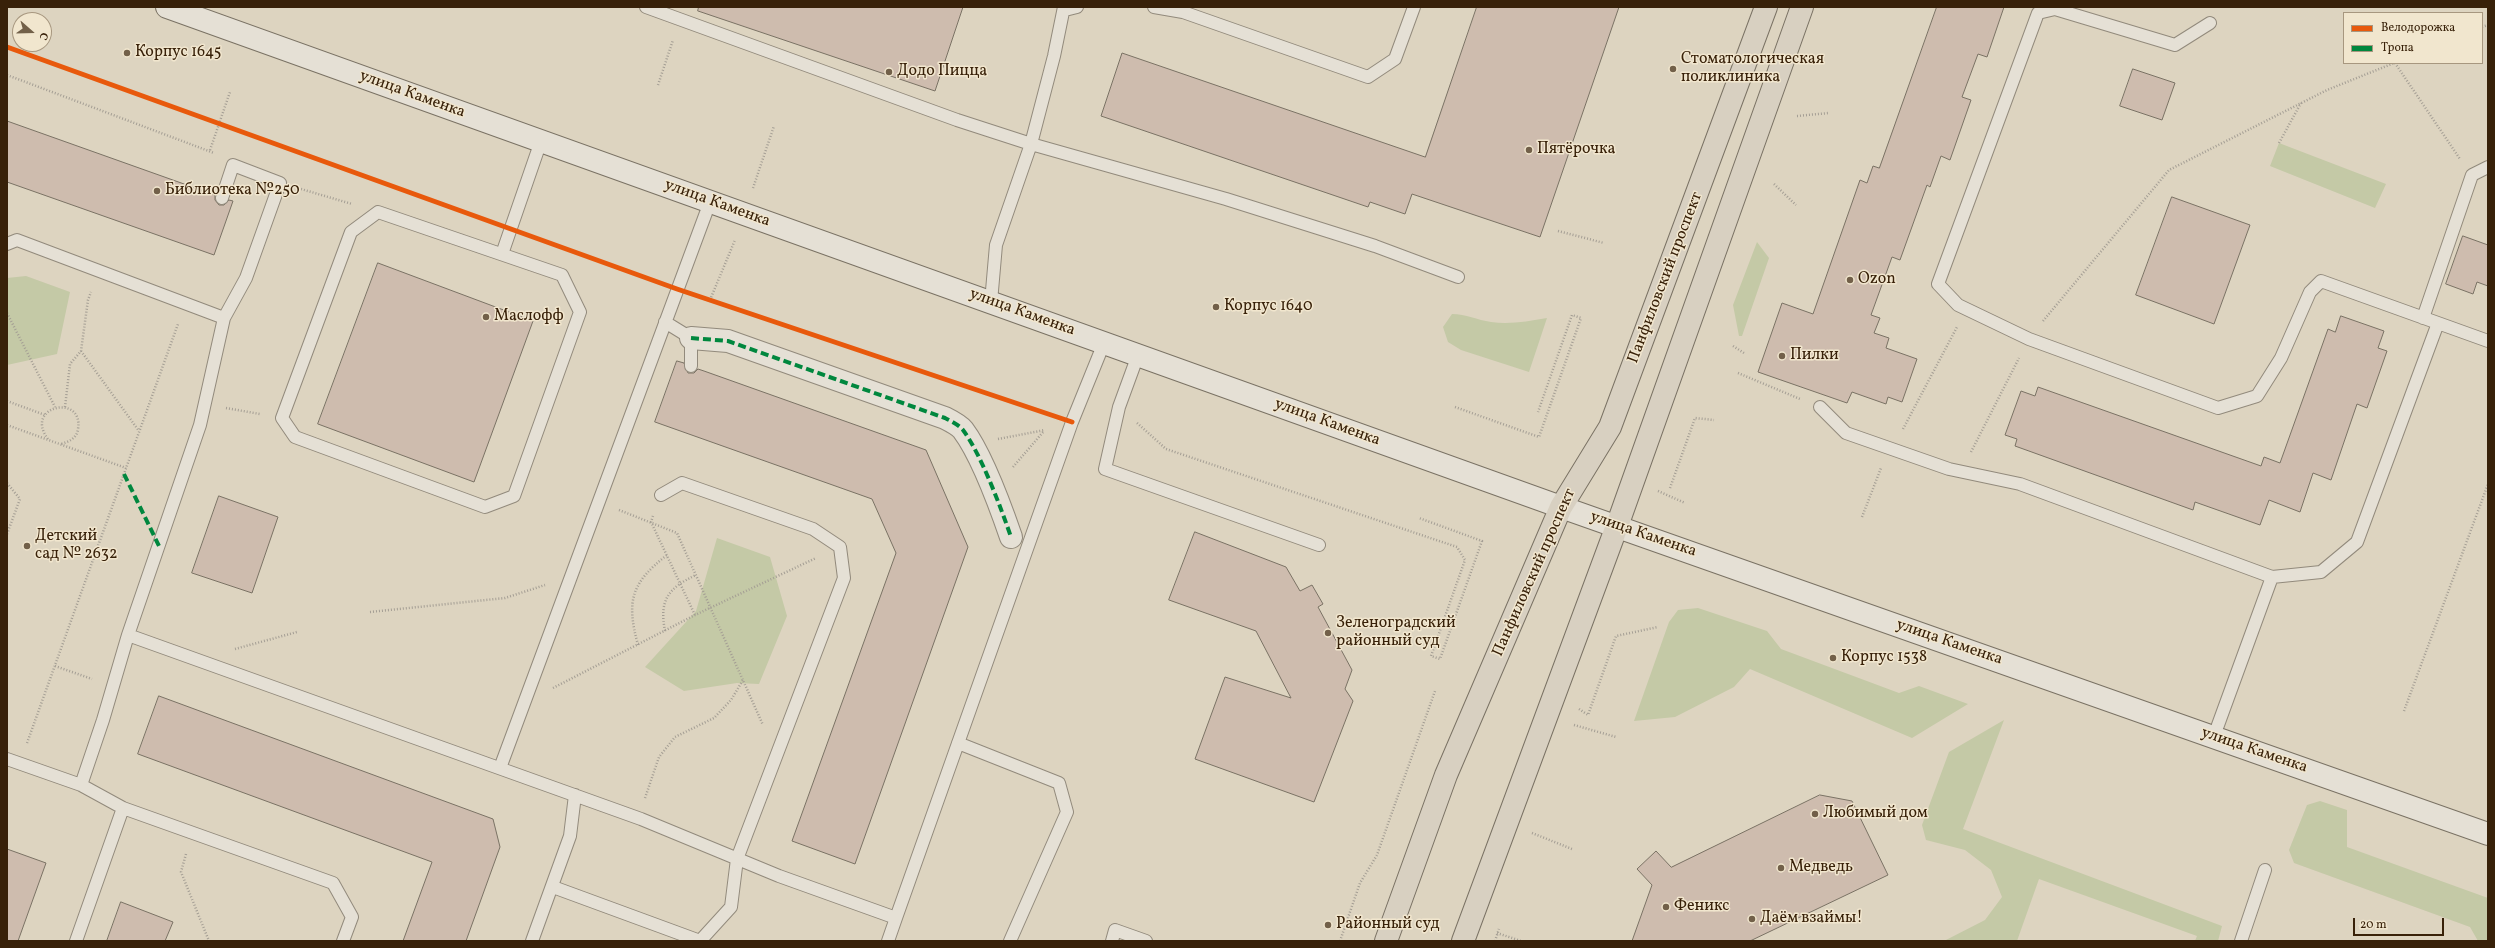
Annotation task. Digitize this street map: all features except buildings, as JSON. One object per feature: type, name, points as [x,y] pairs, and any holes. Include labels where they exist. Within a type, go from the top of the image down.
[{"type":"main road","name":"улица Каменка","points":[[167,7],[1561,507],[2214,736],[2488,834]]},
{"type":"main road","name":"Панфиловский проспект","points":[[1386,941],[1446,775],[1561,507],[1610,427],[1766,7]]},
{"type":"main road","points":[[1462,941],[1617,526],[1802,7]]},
{"type":"main road","points":[[691,338],[728,341],[945,418],[962,429],[971,444],[1002,511],[1011,537]]},
{"type":"lane","points":[[646,7],[957,120],[1031,144],[1226,199],[1375,246],[1458,277]]},
{"type":"lane","points":[[990,302],[996,244],[1031,144],[1064,8],[1077,7]]},
{"type":"lane","points":[[1154,7],[1184,10],[1368,77],[1395,58],[1414,7]]},
{"type":"lane","points":[[2210,23],[2175,45],[2054,9],[2038,13],[1938,284],[1958,306],[2029,339],[2218,408],[2257,396],[2281,358],[2310,292],[2321,281],[2488,341]]},
{"type":"lane","points":[[502,254],[541,141]]},
{"type":"lane","points":[[81,785],[128,635],[200,425],[224,318],[246,278],[280,183],[234,166],[222,198]]},
{"type":"lane","points":[[2423,318],[2472,176],[2488,167]]},
{"type":"lane","points":[[500,768],[710,202]]},
{"type":"lane","points":[[378,212],[502,254],[562,275],[580,312],[514,496],[485,507],[295,437],[282,418],[351,232],[378,212]]},
{"type":"lane","points":[[7,244],[17,240],[224,318]]},
{"type":"lane","points":[[665,322],[691,338],[691,366]]},
{"type":"lane","points":[[1820,407],[1846,434],[1949,469],[2020,484],[2272,577],[2321,572],[2356,542],[2438,323]]},
{"type":"lane","points":[[888,941],[1072,422],[1104,343]]},
{"type":"lane","points":[[1138,355],[1119,407],[1105,469],[1319,545]]},
{"type":"lane","points":[[553,887],[700,941],[731,907],[737,859],[844,578],[840,547],[813,529],[682,483],[661,494]]},
{"type":"lane","points":[[2214,736],[2272,577]]},
{"type":"lane","points":[[128,635],[641,819],[737,859],[896,918]]},
{"type":"lane","points":[[958,743],[1059,784],[1067,812],[1010,941]]},
{"type":"lane","points":[[7,759],[81,785],[123,808],[333,883],[352,917],[343,941]]},
{"type":"lane","points":[[532,941],[553,887],[570,836],[575,795]]},
{"type":"lane","points":[[76,941],[123,808]]},
{"type":"lane","points":[[2241,941],[2264,870]]},
{"type":"lane","points":[[1112,941],[1115,930],[1146,941]]},
{"type":"path","points":[[658,85],[680,19]]},
{"type":"path","points":[[1967,460],[2029,339],[2169,170],[2327,90],[2392,64]]},
{"type":"path","points":[[2395,64],[2472,176]]},
{"type":"path","points":[[7,75],[210,150],[230,92]]},
{"type":"path","points":[[2279,142],[2301,103]]},
{"type":"path","points":[[1797,116],[1829,113]]},
{"type":"path","points":[[212,121],[226,127]]},
{"type":"path","points":[[280,183],[378,212]]},
{"type":"path","points":[[1774,184],[1796,205]]},
{"type":"path","points":[[1558,231],[1604,243]]},
{"type":"path","points":[[65,407],[70,364],[80,351],[88,300],[100,271]]},
{"type":"path","points":[[677,289],[717,303]]},
{"type":"path","points":[[20,764],[186,303]]},
{"type":"path","points":[[1862,517],[1888,448],[1899,436],[1966,309]]},
{"type":"path","points":[[7,313],[55,407]]},
{"type":"path","points":[[1455,407],[1539,436],[1581,318],[1572,315],[1538,412]]},
{"type":"path","points":[[1733,346],[1744,353]]},
{"type":"path","points":[[80,351],[140,431]]},
{"type":"path","points":[[1738,373],[1820,407]]},
{"type":"path","points":[[7,401],[45,415]]},
{"type":"path","points":[[205,404],[282,418]]},
{"type":"path","points":[[49,440],[43,433],[42,424],[45,415],[55,407],[65,407],[75,413],[79,422],[77,433],[70,441],[60,444]]},
{"type":"path","points":[[1119,407],[1166,449],[1457,547],[1465,560],[1431,656],[1440,659],[1482,541],[1418,518]]},
{"type":"path","points":[[1670,488],[1695,418],[1714,420]]},
{"type":"path","points":[[971,444],[1045,430],[1072,422]]},
{"type":"path","points":[[7,425],[126,468]]},
{"type":"path","points":[[992,491],[1045,430]]},
{"type":"path","points":[[7,483],[20,499],[7,534]]},
{"type":"path","points":[[1657,483],[1657,491],[1685,503]]},
{"type":"path","points":[[2404,711],[2488,484]]},
{"type":"path","points":[[598,503],[677,533],[776,754]]},
{"type":"path","points":[[651,522],[696,615]]},
{"type":"path","points":[[525,703],[696,615],[840,547]]},
{"type":"path","points":[[638,645],[631,620],[634,594],[646,571],[667,555]]},
{"type":"path","points":[[370,612],[505,598],[572,575]]},
{"type":"path","points":[[666,631],[662,613],[667,595],[680,583],[696,575]]},
{"type":"path","points":[[1580,704],[1578,711],[1588,715],[1616,636],[1658,627]]},
{"type":"path","points":[[197,659],[296,632]]},
{"type":"path","points":[[55,666],[112,686]]},
{"type":"path","points":[[641,819],[647,787],[659,757],[675,737],[714,718],[731,700],[743,679]]},
{"type":"path","points":[[1340,941],[1360,883],[1377,856],[1435,691]]},
{"type":"path","points":[[1574,725],[1616,738]]},
{"type":"path","points":[[191,832],[181,872],[208,941]]},
{"type":"path","points":[[1532,833],[1572,849]]},
{"type":"path","points":[[1497,933],[1521,941]]},
{"type":"green space","points":[[2279,143],[2386,184],[2375,208],[2270,166]]},
{"type":"green space","points":[[1757,242],[1769,258],[1742,336],[1739,336],[1733,305]]},
{"type":"green space","points":[[26,276],[70,292],[57,354],[7,365],[7,278]]},
{"type":"green space","points":[[1452,314],[1498,323],[1547,318],[1529,372],[1461,350],[1448,342],[1443,327]]},
{"type":"green space","points":[[717,538],[770,557],[787,616],[759,684],[737,683],[684,691],[645,667],[696,611]]},
{"type":"green space","points":[[1698,608],[1767,631],[1781,649],[1899,693],[1919,686],[1968,704],[1912,738],[1750,669],[1734,687],[1675,717],[1634,721],[1669,622],[1678,610]]},
{"type":"green space","points":[[2004,720],[1963,829],[2222,926],[2218,941],[2195,941],[2197,936],[2039,879],[2017,941],[1944,941],[1985,920],[2002,897],[1991,870],[1965,850],[1926,840],[1922,825],[1949,752]]},
{"type":"green space","points":[[2320,801],[2347,810],[2347,847],[2488,898],[2488,941],[2478,941],[2470,927],[2294,863],[2289,850],[2307,805]]},
{"type":"marked path","points":[[691,338],[728,341],[945,418],[955,423],[963,430],[977,453],[1011,537]]},
{"type":"marked path","points":[[124,474],[159,546]]},
{"type":"cycle path","points":[[7,47],[677,289],[1072,422]]},
{"type":"place","name":"Корпус 1645","points":[[127,53]]},
{"type":"place","name":"Стоматологическая поликлиника","points":[[1673,69]]},
{"type":"place","name":"Додо Пицца","points":[[889,72]]},
{"type":"place","name":"Пятёрочка","points":[[1529,150]]},
{"type":"place","name":"Библиотека №250","points":[[157,191]]},
{"type":"place","name":"Ozon","points":[[1850,280]]},
{"type":"place","name":"Корпус 1640","points":[[1216,307]]},
{"type":"place","name":"Маслофф","points":[[486,317]]},
{"type":"place","name":"Пилки","points":[[1782,356]]},
{"type":"place","name":"Детский сад № 2632","points":[[27,546]]},
{"type":"place","name":"Зеленоградский районный суд","points":[[1328,633]]},
{"type":"place","name":"Корпус 1538","points":[[1833,658]]},
{"type":"place","name":"Любимый дом","points":[[1815,814]]},
{"type":"place","name":"Медведь","points":[[1781,868]]},
{"type":"place","name":"Феникс","points":[[1666,907]]},
{"type":"place","name":"Даём взаймы!","points":[[1752,919]]},
{"type":"place","name":"Районный суд","points":[[1328,925]]}]
